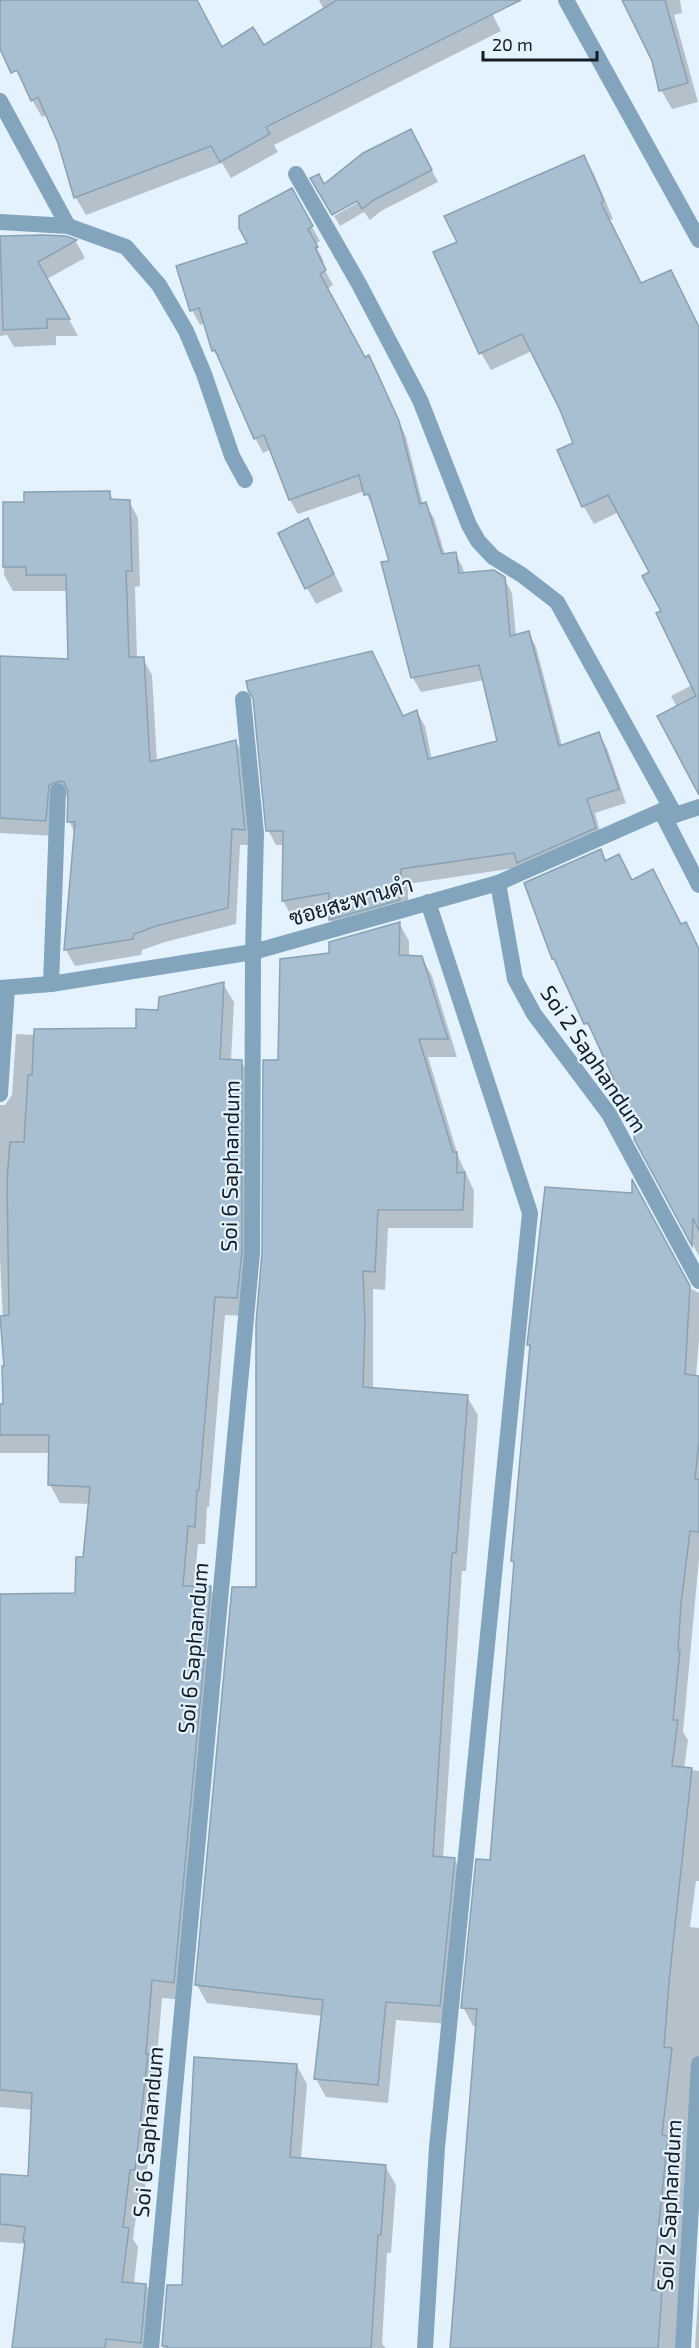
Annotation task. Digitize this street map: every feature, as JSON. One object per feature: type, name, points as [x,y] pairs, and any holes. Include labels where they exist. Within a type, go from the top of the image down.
[{"type":"street","points":[[566,0],[699,240]]},
{"type":"street","points":[[0,101],[68,225]]},
{"type":"street","points":[[296,174],[420,400],[469,525],[478,541],[493,557],[522,575],[556,602],[668,813],[699,885]]},
{"type":"street","points":[[0,222],[68,225],[126,247],[159,285],[186,331],[204,374],[232,456],[245,480]]},
{"type":"street","name":"Soi 6 Saphandum","points":[[151,2348],[252,1253],[256,833],[243,699]]},
{"type":"street","points":[[51,984],[58,791]]},
{"type":"street","name":"ซอยสะพานดำ","points":[[4,988],[51,984],[254,952],[498,883],[668,813],[699,807]]},
{"type":"street","name":"Soi 2 Saphandum","points":[[498,883],[515,979],[534,1014],[609,1114],[699,1281]]},
{"type":"street","points":[[425,2348],[437,2147],[530,1213],[428,902]]},
{"type":"street","points":[[0,1094],[4,988]]},
{"type":"street","name":"Soi 2 Saphandum","points":[[683,2348],[699,2064]]},
{"type":"building","points":[[0,0],[197,0],[222,47],[253,27],[264,45],[337,0],[521,0],[266,127],[270,134],[220,162],[211,146],[74,198],[58,143],[38,97],[31,101],[17,70],[11,73],[0,49]]},
{"type":"building","points":[[622,0],[665,0],[688,83],[659,91],[652,61]]},
{"type":"building","points":[[411,129],[432,170],[374,200],[362,209],[357,201],[332,215],[310,178],[319,174],[324,184],[363,153]]},
{"type":"building","points":[[584,155],[604,201],[601,203],[641,283],[671,270],[699,327],[699,795],[657,716],[696,696],[656,613],[661,611],[642,576],[649,572],[608,495],[582,507],[557,450],[573,443],[560,410],[522,334],[479,354],[433,252],[457,242],[444,216]]},
{"type":"building","points":[[292,188],[313,226],[308,229],[318,247],[315,248],[326,270],[320,274],[365,357],[369,355],[399,421],[420,504],[426,502],[442,554],[456,552],[459,573],[494,570],[505,577],[510,636],[529,631],[559,746],[599,732],[619,789],[587,799],[596,828],[517,863],[514,853],[401,869],[400,900],[329,920],[329,893],[282,901],[283,831],[266,831],[253,698],[246,681],[372,651],[403,716],[417,710],[428,759],[497,741],[479,665],[411,678],[381,562],[389,561],[369,494],[364,495],[359,475],[289,500],[264,435],[254,439],[215,350],[212,351],[199,308],[190,311],[176,266],[247,243],[239,228],[239,216]]},
{"type":"building","points":[[0,236],[66,236],[77,240],[38,262],[70,319],[47,319],[47,328],[3,330]]},
{"type":"building","points":[[110,491],[110,499],[130,500],[132,571],[126,571],[129,657],[144,657],[150,762],[236,740],[245,830],[232,829],[228,908],[156,926],[134,934],[133,939],[64,950],[75,822],[67,822],[68,791],[64,782],[59,781],[49,785],[46,821],[0,818],[0,656],[68,659],[66,575],[26,575],[26,567],[3,567],[3,502],[24,502],[24,492]]},
{"type":"building","points":[[308,518],[334,574],[305,589],[278,533]]},
{"type":"building","points":[[601,849],[605,861],[619,854],[632,880],[653,869],[681,924],[686,922],[699,949],[699,1231],[693,1218],[692,1246],[634,1139],[635,1126],[588,1023],[584,1024],[552,959],[524,883]]},
{"type":"building","points":[[400,922],[399,955],[422,956],[448,1039],[419,1039],[453,1152],[457,1152],[457,1173],[465,1172],[463,1210],[378,1210],[375,1272],[363,1271],[365,1322],[363,1387],[468,1395],[456,1553],[452,1553],[433,1856],[455,1858],[440,2006],[386,2002],[378,2085],[314,2079],[323,2000],[195,1985],[232,1587],[256,1587],[256,1323],[262,1253],[263,1060],[278,1060],[280,959],[329,953],[329,942]]},
{"type":"building","points":[[224,982],[220,1059],[242,1060],[242,1252],[237,1298],[215,1297],[195,1527],[188,1526],[183,1586],[211,1586],[174,1983],[152,1980],[146,2054],[148,2054],[135,2170],[130,2170],[123,2227],[129,2228],[122,2282],[146,2284],[141,2343],[106,2339],[105,2348],[12,2348],[25,2227],[0,2224],[0,2174],[28,2176],[32,2093],[0,2090],[0,1594],[75,1593],[76,1557],[83,1557],[90,1487],[48,1485],[49,1435],[0,1435],[0,1404],[3,1404],[2,1366],[4,1366],[0,1316],[9,1315],[7,1180],[10,1142],[24,1142],[28,1075],[32,1075],[34,1029],[136,1028],[136,1009],[158,1010],[159,997]]},
{"type":"building","points":[[632,1179],[690,1286],[685,1374],[699,1376],[699,1441],[695,1479],[699,1479],[699,1532],[690,1531],[681,1604],[678,1650],[680,1650],[673,1720],[678,1720],[672,1766],[692,1768],[664,2047],[672,2048],[662,2135],[668,2136],[652,2290],[662,2291],[658,2348],[450,2348],[477,2009],[461,2008],[476,1859],[490,1860],[514,1562],[511,1561],[530,1345],[527,1345],[545,1187],[632,1193]]},
{"type":"building","points":[[194,2057],[297,2064],[290,2157],[386,2165],[381,2235],[378,2235],[371,2348],[167,2348],[167,2346],[162,2346],[167,2285],[182,2285]]}]
